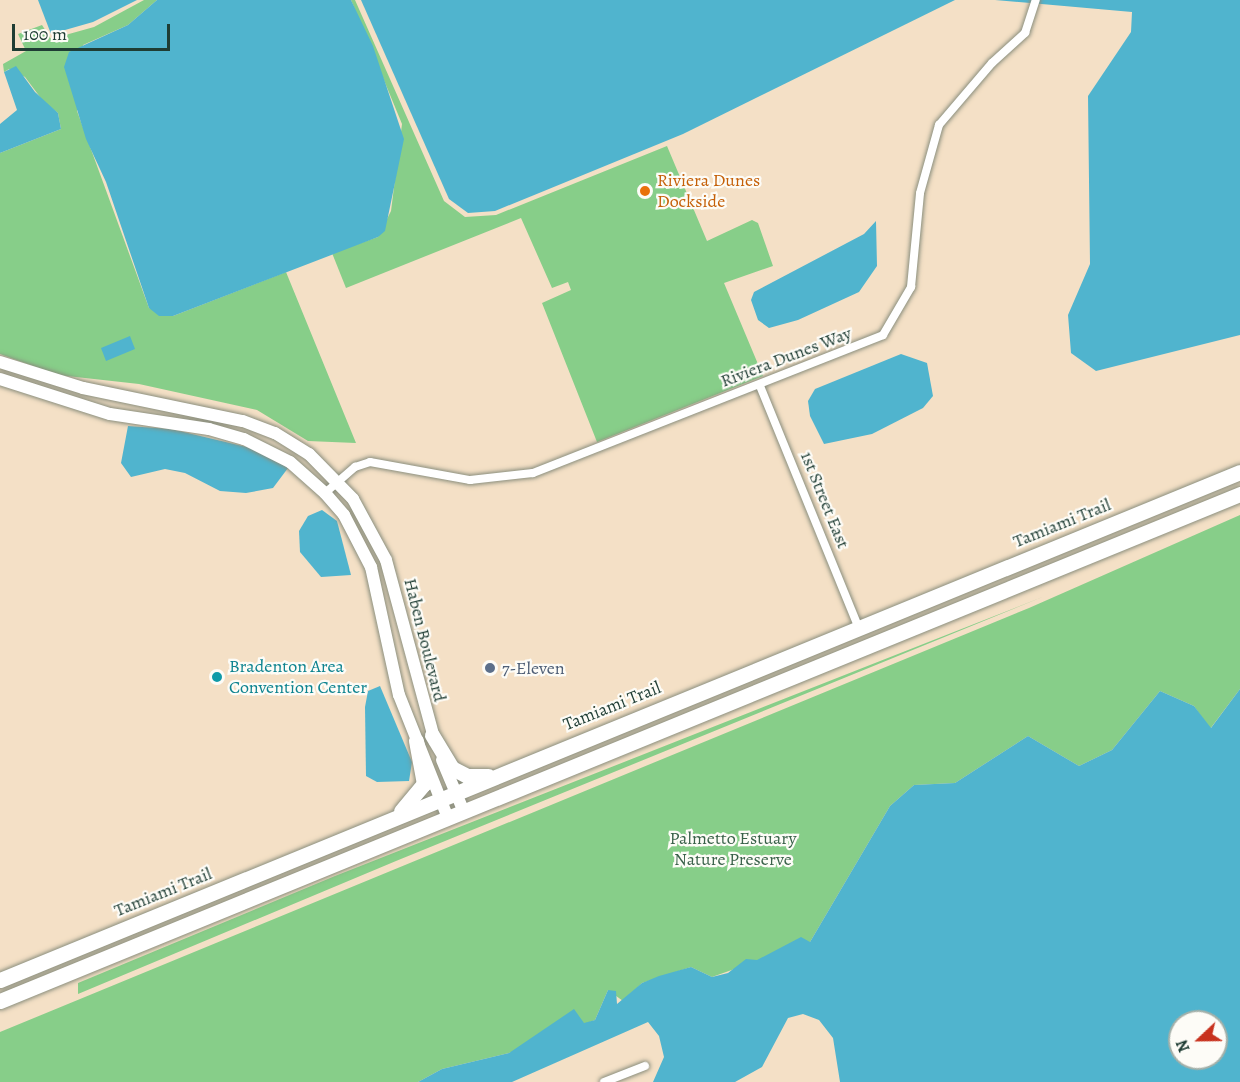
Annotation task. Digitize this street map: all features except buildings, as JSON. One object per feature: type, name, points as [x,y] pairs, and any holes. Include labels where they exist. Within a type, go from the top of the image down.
[{"type":"highway","name":"Tamiami Trail","points":[[0,980],[1240,472]]},
{"type":"highway","points":[[0,1001],[1240,494]]},
{"type":"highway","points":[[432,735],[452,768],[462,774],[497,775]]},
{"type":"highway","points":[[392,819],[411,804],[424,784],[416,741]]},
{"type":"street","name":"Riviera Dunes Way","points":[[340,483],[355,467],[370,462],[470,480],[533,473],[760,386],[884,335],[911,287],[920,193],[939,124],[992,63],[1025,33],[1035,11],[1036,0]]},
{"type":"street","name":"Haben Boulevard","points":[[0,362],[120,397],[222,415],[264,428],[309,454],[340,483],[365,517],[386,560],[432,735],[464,812]]},
{"type":"street","name":"Haben Boulevard","points":[[0,379],[110,414],[209,429],[244,439],[290,462],[325,493],[344,515],[371,567],[392,669],[416,741],[448,818]]},
{"type":"street","name":"1st Street East","points":[[760,386],[859,628]]},
{"type":"street","points":[[110,414],[120,397]]},
{"type":"street","points":[[325,493],[340,483]]},
{"type":"street","points":[[1163,503],[1171,523]]},
{"type":"street","points":[[608,1081],[645,1066]]},
{"type":"green space","points":[[144,0],[157,0],[128,25],[83,45],[77,111],[149,308],[173,316],[286,272],[356,443],[308,441],[257,410],[139,384],[58,375],[0,354],[0,153],[61,129],[58,113],[43,101],[25,77],[9,69],[4,72],[3,64],[26,51],[18,34],[42,25],[51,39],[94,27]]},
{"type":"green space","points":[[351,0],[355,0],[444,201],[465,217],[496,215],[667,146],[707,241],[752,220],[758,223],[773,266],[724,283],[763,376],[597,442],[542,303],[571,290],[568,282],[552,288],[521,218],[346,288],[332,253],[378,237],[391,211],[402,124]]},
{"type":"green space","name":"Palmetto Estuary Nature Preserve","points":[[1240,515],[1240,689],[1210,729],[1194,706],[1160,691],[1112,750],[1079,766],[1028,736],[955,783],[914,785],[890,806],[810,942],[712,977],[691,967],[642,983],[623,1001],[608,990],[595,1020],[509,1053],[442,1069],[418,1082],[0,1082],[0,1032],[1029,608]]},
{"type":"green space","points":[[1045,596],[396,861],[78,994],[78,983],[335,876]]},
{"type":"water","points":[[38,0],[137,0],[93,22],[51,34]]},
{"type":"water","points":[[157,0],[351,0],[373,46],[404,139],[385,231],[378,237],[173,316],[159,316],[149,308],[106,182],[86,139],[64,67],[69,52],[128,25]]},
{"type":"water","points":[[361,0],[955,0],[683,134],[495,211],[468,213],[449,199]]},
{"type":"water","points":[[995,0],[1240,0],[1240,335],[1096,371],[1071,353],[1068,315],[1090,264],[1088,96],[1131,32],[1132,12]]},
{"type":"water","points":[[16,66],[35,92],[58,113],[61,129],[0,153],[0,124],[17,110],[4,72]]},
{"type":"water","points":[[876,221],[877,266],[859,292],[798,320],[769,328],[758,320],[751,300],[754,292],[864,234]]},
{"type":"water","points":[[130,336],[135,349],[106,361],[101,348]]},
{"type":"water","points":[[901,354],[927,363],[933,396],[923,408],[872,434],[824,444],[810,416],[808,401],[815,389]]},
{"type":"water","points":[[128,426],[171,429],[255,449],[288,468],[273,488],[246,493],[220,491],[185,473],[165,469],[131,477],[121,463]]},
{"type":"water","points":[[322,510],[337,521],[351,575],[321,577],[300,552],[299,531],[308,516]]},
{"type":"water","points":[[380,686],[412,762],[409,781],[377,782],[366,776],[365,707],[368,691]]},
{"type":"water","points":[[1240,689],[1240,1082],[840,1082],[833,1038],[819,1020],[803,1014],[788,1018],[762,1067],[735,1082],[653,1082],[664,1057],[659,1036],[648,1022],[512,1082],[418,1082],[442,1069],[509,1053],[574,1009],[584,1023],[595,1020],[608,990],[616,991],[617,1004],[642,983],[659,976],[691,967],[712,977],[728,973],[746,959],[757,960],[801,937],[810,942],[890,806],[914,785],[955,783],[1028,736],[1079,766],[1112,750],[1160,691],[1194,706],[1211,728]]},
{"type":"place","name":"Riviera Dunes Dockside","points":[[645,191]]},
{"type":"place","name":"7-Eleven","points":[[490,668]]},
{"type":"place","name":"Bradenton Area Convention Center","points":[[217,677]]}]
